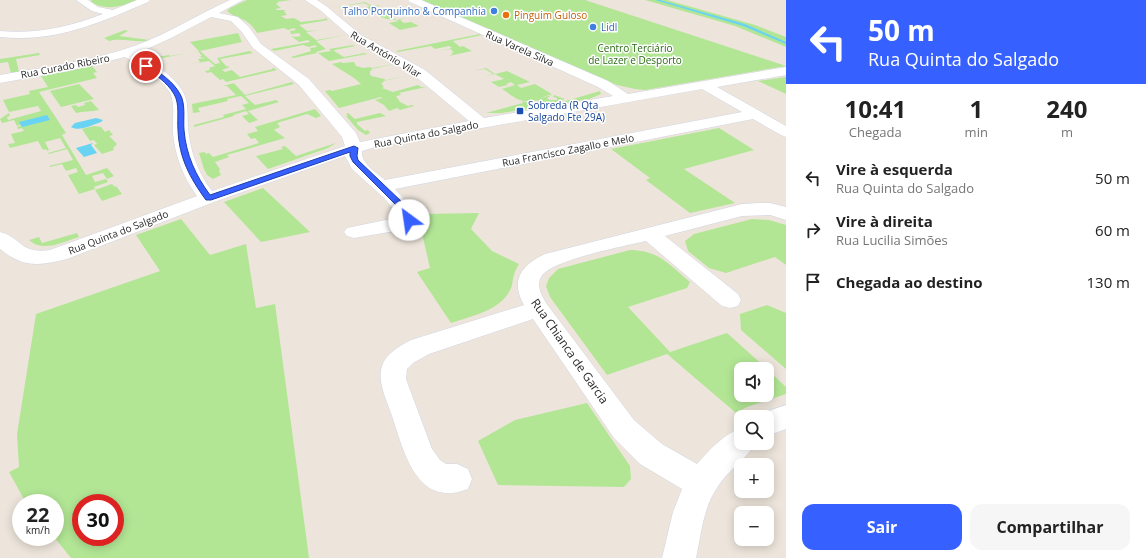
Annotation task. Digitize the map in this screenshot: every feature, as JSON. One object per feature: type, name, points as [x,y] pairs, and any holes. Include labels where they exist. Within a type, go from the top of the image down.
[{"type":"street","points":[[81,0],[95,9],[114,13]]},
{"type":"street","points":[[0,34],[26,36],[79,27],[145,0]]},
{"type":"street","name":"Rua Curado Ribeiro","points":[[0,79],[91,62],[126,53],[159,40],[238,0]]},
{"type":"street","name":"Rua António Vilar","points":[[310,0],[323,8],[357,37],[420,73],[481,123]]},
{"type":"street","name":"Rua Varela Silva","points":[[413,0],[603,84],[625,98]]},
{"type":"street","points":[[210,14],[234,19],[245,29],[257,46],[304,82],[350,136],[354,148],[353,156],[355,161],[408,213],[409,220],[401,224],[354,232]]},
{"type":"street","points":[[126,53],[164,79],[173,87],[178,95],[180,103],[181,131],[188,165],[194,179],[208,198]]},
{"type":"street","name":"Rua Quinta do Salgado","points":[[0,238],[16,252],[32,258],[44,258],[60,254],[208,198],[354,148],[481,123],[786,71]]},
{"type":"street","points":[[705,85],[786,132]]},
{"type":"street","name":"Rua Francisco Zagallo e Melo","points":[[382,186],[754,114]]},
{"type":"street","name":"Rua Chianca de Garcia","points":[[702,484],[652,454],[624,429],[538,309],[528,290],[531,274],[542,263],[558,257],[742,210],[784,209]]},
{"type":"street","points":[[650,234],[730,300]]},
{"type":"street","points":[[457,479],[441,478],[429,470],[420,456],[393,379],[395,365],[404,356],[420,347],[538,309]]},
{"type":"street","points":[[679,558],[694,499],[702,484],[721,459],[734,447]]},
{"type":"green space","points":[[138,0],[120,6],[108,7],[101,6],[90,1]]},
{"type":"green space","points":[[247,0],[291,0],[277,2],[278,3],[276,4],[281,8],[275,9],[286,10],[284,11],[287,15],[281,16],[286,19],[294,18],[301,22],[325,19],[325,17],[328,20],[299,25],[307,31],[320,30],[306,32],[316,40],[346,35],[316,41],[326,49],[316,52],[317,53],[293,58],[291,57],[311,51],[310,48],[317,47],[315,45],[309,47],[303,45],[274,51],[271,49],[310,42],[308,40],[299,42],[291,36],[301,36],[299,33],[277,36],[291,34],[290,31],[296,30],[294,28],[288,30],[284,28],[257,33],[246,21],[227,11]]},
{"type":"green space","name":"Centro Terciário de Lazer e Desporto","points":[[422,0],[585,0],[786,66],[645,90],[635,89],[617,85]]},
{"type":"green space","points":[[645,0],[667,0],[755,25],[786,37],[786,47],[735,26]]},
{"type":"green space","points":[[365,2],[372,6],[381,5],[375,7],[379,9],[388,8],[380,10],[385,13],[394,11],[399,15],[391,17],[397,20],[405,18],[400,20],[404,23],[411,22],[419,26],[400,30],[389,23],[399,21],[383,18],[377,14],[384,13],[378,10],[371,11],[367,7],[370,6],[364,3],[332,8]]},
{"type":"green space","points":[[125,30],[128,31],[119,36],[149,40],[109,41],[104,38]]},
{"type":"green space","points":[[238,33],[242,42],[200,51],[215,64],[220,63],[217,58],[250,51],[253,53],[220,59],[226,66],[230,67],[222,70],[225,72],[232,70],[240,77],[273,69],[272,68],[277,70],[226,82],[223,79],[220,80],[211,72],[207,73],[205,71],[210,70],[209,68],[215,66],[209,61],[189,64],[200,62],[198,59],[206,58],[199,57],[202,56],[190,42]]},
{"type":"green space","points":[[480,34],[482,35],[453,41],[460,47],[463,46],[472,51],[449,56],[454,52],[450,49],[440,51],[452,48],[449,46],[435,49],[431,46],[398,52],[396,51]]},
{"type":"green space","points":[[353,45],[355,46],[334,51],[344,57],[365,53],[367,54],[329,61],[318,53],[331,51],[329,49]]},
{"type":"green space","points":[[191,52],[152,60],[146,57],[155,55],[158,57],[170,56]]},
{"type":"green space","points":[[39,53],[40,55],[16,59],[19,72],[11,73],[8,62],[0,63],[0,59]]},
{"type":"green space","points":[[354,62],[356,66],[363,68],[396,64],[371,69],[372,71],[370,71],[370,75],[386,80],[412,75],[383,81],[384,82],[381,83],[384,87],[382,88],[393,92],[418,85],[421,87],[426,87],[399,93],[401,95],[396,96],[400,102],[408,106],[414,106],[400,110],[397,108],[389,111],[384,105],[375,100],[382,98],[395,107],[381,97],[339,108],[325,91],[332,91],[361,84],[332,64]]},
{"type":"green space","points":[[100,63],[92,66],[97,72],[93,73],[97,78],[39,92],[66,133],[62,135],[86,175],[107,168],[114,176],[107,179],[103,173],[92,176],[95,182],[106,179],[108,182],[94,187],[95,189],[79,194],[68,175],[78,172],[76,168],[66,171],[62,164],[49,166],[73,160],[67,149],[48,153],[66,148],[60,138],[45,142],[49,150],[47,151],[46,149],[43,150],[38,141],[10,148],[8,144],[15,143],[11,134],[24,131],[22,128],[18,129],[17,127],[21,125],[17,126],[14,120],[2,123],[0,119],[9,113],[10,116],[7,117],[8,120],[41,111],[38,106],[9,112],[3,100],[30,94],[29,91],[48,87],[41,76],[36,76]]},
{"type":"green space","points":[[486,68],[495,74],[483,77],[493,74],[485,69],[473,71]]},
{"type":"green space","points":[[507,71],[530,82],[517,85],[521,88],[535,84],[552,94],[540,98],[552,95],[547,98],[550,100],[557,100],[557,98],[553,97],[554,95],[565,99],[551,104],[552,105],[502,113],[486,113],[523,103],[522,101],[536,106],[541,106],[544,104],[536,100],[520,100],[513,96],[502,89],[515,85],[511,82],[506,84],[508,85],[499,87],[491,82],[504,79],[495,74]]},
{"type":"green space","points":[[785,77],[786,94],[758,81]]},
{"type":"green space","points":[[292,82],[294,84],[245,96],[255,105],[276,100],[279,102],[248,111],[258,120],[249,123],[242,116],[249,114],[246,111],[233,115],[234,116],[194,127],[194,125],[246,109],[242,105],[249,103],[241,96],[227,99],[228,101],[198,108],[200,112],[193,113],[192,104],[236,95],[227,86],[223,86],[234,83],[245,95]]},
{"type":"green space","points":[[79,84],[94,99],[61,107],[50,91]]},
{"type":"green space","points":[[600,91],[601,94],[589,99],[552,105]]},
{"type":"green space","points":[[91,101],[99,110],[76,113],[71,106],[76,105],[78,107]]},
{"type":"green space","points":[[315,109],[321,116],[316,118],[307,114],[277,123],[280,127],[274,130],[285,138],[227,155],[229,157],[215,162],[220,169],[219,171],[221,175],[213,179],[207,175],[199,153],[209,153],[213,157],[259,143],[255,138],[251,139],[247,134],[258,131],[255,127]]},
{"type":"green space","points":[[348,113],[355,119],[380,113],[386,116],[357,122],[357,124],[365,131],[368,130],[370,133],[366,135],[358,130],[346,116],[348,116],[346,114]]},
{"type":"green space","points":[[94,126],[101,127],[105,132],[109,130],[113,135],[109,136],[117,144],[113,148],[114,150],[102,154],[94,145],[97,144],[94,140],[90,141],[82,129]]},
{"type":"green space","points":[[719,128],[754,150],[684,169],[735,203],[690,213],[646,180],[650,178],[611,149]]},
{"type":"green space","points":[[336,143],[328,148],[268,169],[256,156],[283,149],[281,147],[285,146],[296,156]]},
{"type":"green space","points":[[112,184],[115,187],[116,186],[122,194],[102,201],[95,190]]},
{"type":"green space","points":[[263,188],[310,232],[261,242],[224,202]]},
{"type":"green space","points":[[479,213],[471,229],[492,251],[519,264],[514,274],[511,288],[499,303],[484,312],[451,323],[417,272],[430,268],[421,229],[423,214]]},
{"type":"green space","points":[[181,219],[210,255],[246,244],[256,308],[275,304],[309,558],[71,558],[61,546],[64,546],[64,494],[21,494],[9,472],[19,467],[17,434],[36,314],[160,271],[136,235]]},
{"type":"green space","points":[[752,219],[769,220],[786,225],[786,265],[775,257],[726,273],[709,268],[688,251],[685,241],[694,234]]},
{"type":"green space","points":[[77,233],[79,237],[60,244],[47,246],[40,246],[29,240],[39,237],[42,243]]},
{"type":"green space","points":[[630,250],[648,253],[670,264],[690,282],[687,288],[628,307],[670,352],[727,333],[759,362],[734,362],[734,402],[762,402],[742,410],[734,410],[734,411],[667,354],[607,375],[550,297],[546,286],[549,278],[558,269]]},
{"type":"green space","points":[[767,305],[786,313],[786,369],[741,330],[740,314]]},
{"type":"green space","points":[[774,376],[786,387],[786,394],[774,398]]},
{"type":"green space","points":[[587,403],[630,466],[631,479],[624,487],[498,485],[478,441],[515,420]]},
{"type":"water","points":[[47,115],[50,120],[22,127],[19,122]]},
{"type":"water","points":[[96,118],[103,120],[90,126],[78,129],[71,127],[75,123]]},
{"type":"water","points":[[93,143],[91,145],[97,153],[84,157],[76,148]]},
{"type":"waterway","points":[[657,0],[744,25],[786,43]]},
{"type":"place","name":"Talho Porquinho & Companhia","points":[[494,11]]},
{"type":"place","name":"Pinguim Guloso","points":[[506,15]]},
{"type":"place","name":"Lidl","points":[[593,27]]},
{"type":"place","name":"Sobreda (R Qta Salgado Fte 29A)","points":[[520,111]]},
{"type":"route","points":[[146,66],[169,83],[178,95],[180,103],[181,131],[188,165],[194,179],[208,198],[354,148],[353,156],[358,165],[401,205],[408,213],[410,217],[409,220]]}]
